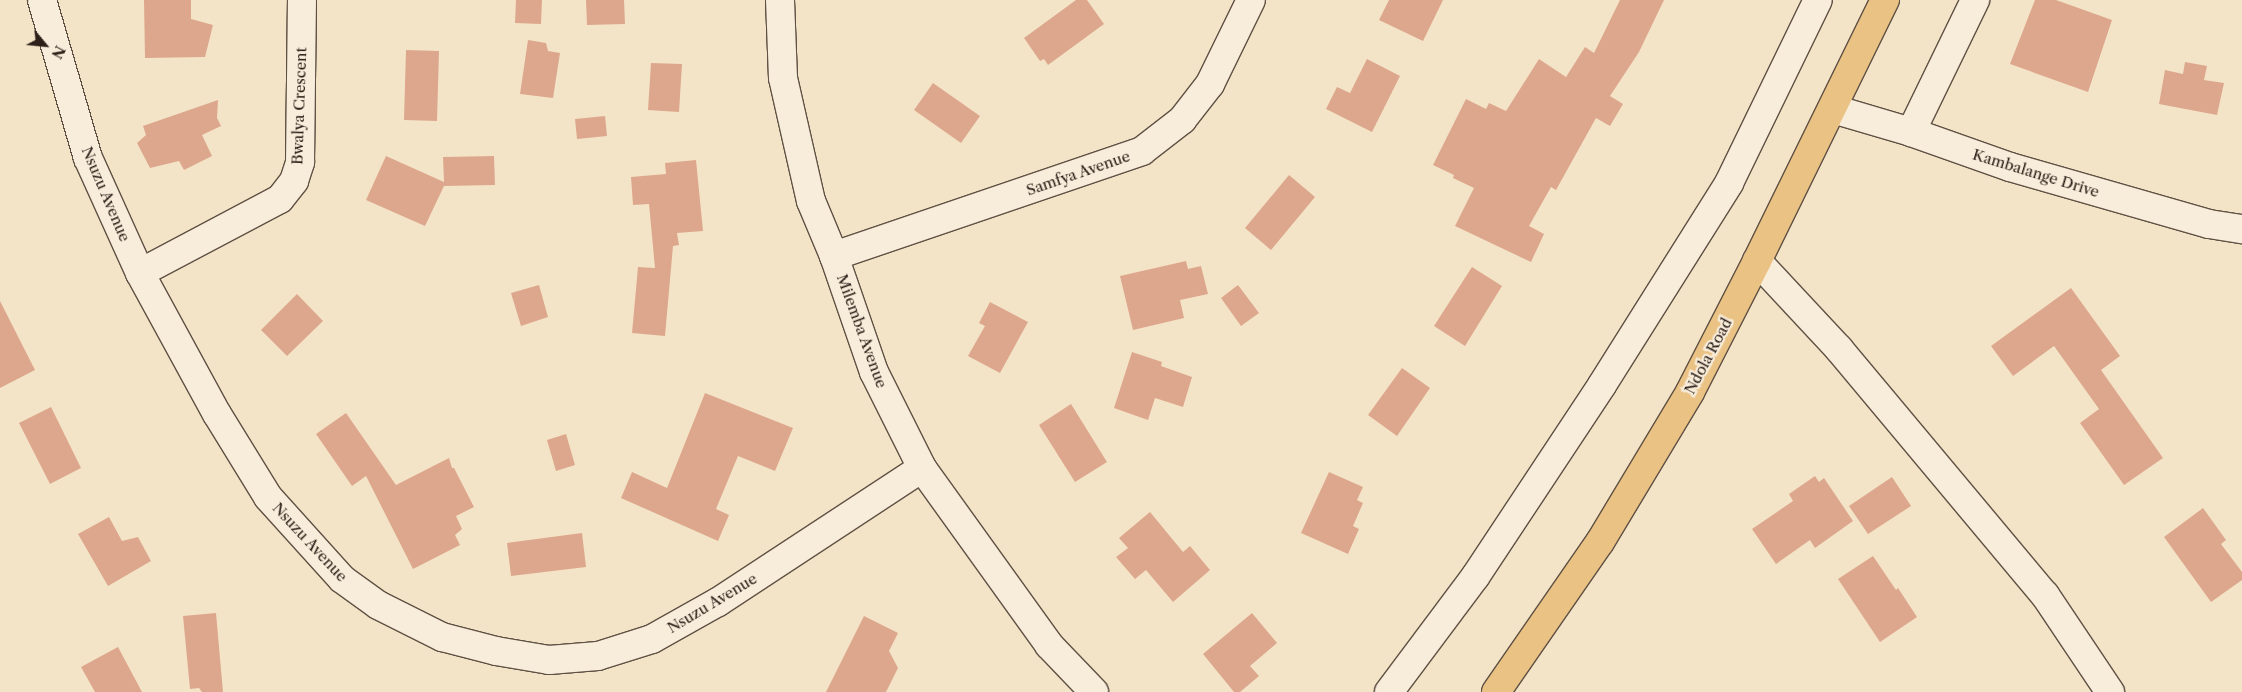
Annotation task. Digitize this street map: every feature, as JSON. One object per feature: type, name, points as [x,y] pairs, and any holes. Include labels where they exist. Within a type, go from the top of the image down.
[{"type":"main road","name":"Ndola Road","points":[[1496,692],[1600,542],[1690,392],[1758,261],[1885,0]]},
{"type":"street","name":"Nsuzu Avenue","points":[[42,0],[88,158],[140,272],[217,414],[268,497],[342,579],[378,605],[442,637],[496,651],[549,660],[598,656],[652,638],[718,602],[922,468]]},
{"type":"street","name":"Bwalya Crescent","points":[[140,272],[280,199],[294,181],[300,162],[302,0]]},
{"type":"street","name":"Milemba Avenue","points":[[780,0],[784,78],[812,201],[834,256],[874,372],[922,468],[1049,645],[1094,692]]},
{"type":"street","name":"Samfya Avenue","points":[[834,256],[1142,151],[1182,120],[1210,84],[1251,0]]},
{"type":"street","points":[[1389,692],[1475,577],[1602,385],[1729,183],[1818,0]]},
{"type":"street","points":[[1911,132],[1975,0]]},
{"type":"street","name":"Kambalange Drive","points":[[1833,109],[1911,132],[2010,167],[2209,224],[2242,229]]},
{"type":"street","points":[[1758,261],[1839,349],[2045,595],[2110,692]]},
{"type":"building","points":[[144,0],[191,0],[191,19],[213,25],[205,57],[145,58]]},
{"type":"building","points":[[516,0],[542,0],[541,24],[515,23]]},
{"type":"building","points":[[586,0],[624,0],[625,24],[587,25]]},
{"type":"building","points":[[1076,0],[1087,0],[1104,24],[1048,65],[1044,59],[1040,61],[1024,38]]},
{"type":"building","points":[[1389,0],[1443,0],[1423,41],[1379,20]]},
{"type":"building","points":[[1620,0],[1664,0],[1639,52],[1610,96],[1623,104],[1610,126],[1596,118],[1556,190],[1551,187],[1529,226],[1544,234],[1531,262],[1455,226],[1474,188],[1453,178],[1454,175],[1433,165],[1466,99],[1486,109],[1489,103],[1506,111],[1539,59],[1566,77],[1585,47],[1594,53]]},
{"type":"building","points":[[2035,0],[2056,0],[2112,20],[2088,92],[2010,64]]},
{"type":"building","points":[[528,40],[546,43],[548,51],[560,53],[553,98],[520,94]]},
{"type":"building","points":[[406,50],[439,51],[437,121],[404,120]]},
{"type":"building","points":[[1367,59],[1400,76],[1372,132],[1326,109],[1337,87],[1350,93]]},
{"type":"building","points":[[2185,62],[2207,66],[2204,80],[2224,83],[2217,115],[2159,104],[2165,70],[2183,74]]},
{"type":"building","points":[[651,63],[682,64],[679,112],[648,110]]},
{"type":"building","points":[[933,83],[980,116],[961,143],[914,110]]},
{"type":"building","points":[[218,100],[217,118],[221,126],[202,135],[212,156],[184,170],[179,161],[150,168],[137,143],[146,135],[143,126]]},
{"type":"building","points":[[605,116],[607,136],[577,139],[575,119]]},
{"type":"building","points":[[386,156],[444,182],[443,157],[494,156],[495,185],[444,186],[425,226],[366,200]]},
{"type":"building","points":[[696,160],[703,231],[677,233],[679,245],[673,246],[665,336],[632,333],[638,267],[655,268],[649,204],[633,205],[631,177],[666,174],[665,163]]},
{"type":"building","points":[[1289,175],[1315,197],[1271,250],[1245,228]]},
{"type":"building","points":[[1186,261],[1188,269],[1201,266],[1208,294],[1180,300],[1184,318],[1133,330],[1120,276]]},
{"type":"building","points":[[1472,267],[1502,286],[1465,346],[1434,326]]},
{"type":"building","points":[[539,285],[548,317],[521,326],[511,293]]},
{"type":"building","points":[[1238,285],[1259,313],[1241,326],[1221,298]]},
{"type":"building","points":[[2071,288],[2120,356],[2101,370],[2163,458],[2124,485],[2080,423],[2099,409],[2054,346],[2013,376],[1991,346]]},
{"type":"building","points":[[297,294],[323,321],[287,356],[261,330]]},
{"type":"building","points":[[0,301],[35,370],[0,388]]},
{"type":"building","points":[[990,302],[1028,322],[1000,373],[968,356],[985,326],[979,323]]},
{"type":"building","points":[[1132,352],[1162,362],[1161,366],[1192,377],[1183,407],[1155,398],[1148,420],[1114,408]]},
{"type":"building","points":[[1402,368],[1430,388],[1397,436],[1368,415]]},
{"type":"building","points":[[705,393],[793,428],[775,471],[738,456],[716,509],[729,515],[718,541],[621,498],[632,472],[667,488]]},
{"type":"building","points":[[1071,404],[1107,462],[1075,482],[1039,425]]},
{"type":"building","points":[[51,407],[81,468],[50,484],[19,423]]},
{"type":"building","points":[[346,413],[396,485],[449,458],[452,468],[454,468],[474,507],[456,516],[462,529],[455,535],[460,545],[413,569],[366,476],[352,486],[316,434]]},
{"type":"building","points":[[566,434],[575,465],[556,471],[547,440]]},
{"type":"building","points":[[1329,472],[1363,487],[1357,500],[1363,503],[1353,526],[1359,529],[1348,554],[1301,533]]},
{"type":"building","points":[[1815,476],[1819,482],[1824,478],[1853,521],[1815,548],[1810,540],[1776,564],[1752,529],[1793,501],[1789,494]]},
{"type":"building","points":[[1892,477],[1911,506],[1868,534],[1849,506]]},
{"type":"building","points":[[2203,508],[2226,540],[2221,544],[2242,572],[2242,580],[2211,602],[2164,537]]},
{"type":"building","points":[[1150,512],[1183,552],[1190,546],[1210,570],[1173,602],[1146,570],[1135,579],[1116,557],[1128,548],[1119,538]]},
{"type":"building","points":[[109,517],[122,541],[138,537],[151,561],[108,586],[78,534]]},
{"type":"building","points":[[582,533],[586,567],[511,576],[507,543]]},
{"type":"building","points":[[1873,556],[1896,590],[1898,588],[1917,617],[1880,642],[1838,579]]},
{"type":"building","points":[[216,613],[223,692],[202,692],[199,688],[190,689],[183,616]]},
{"type":"building","points":[[1252,613],[1277,643],[1250,666],[1259,676],[1240,692],[1234,692],[1203,654]]},
{"type":"building","points":[[864,616],[898,633],[889,651],[898,668],[886,692],[826,692]]},
{"type":"building","points":[[118,647],[142,692],[95,692],[81,667]]}]
